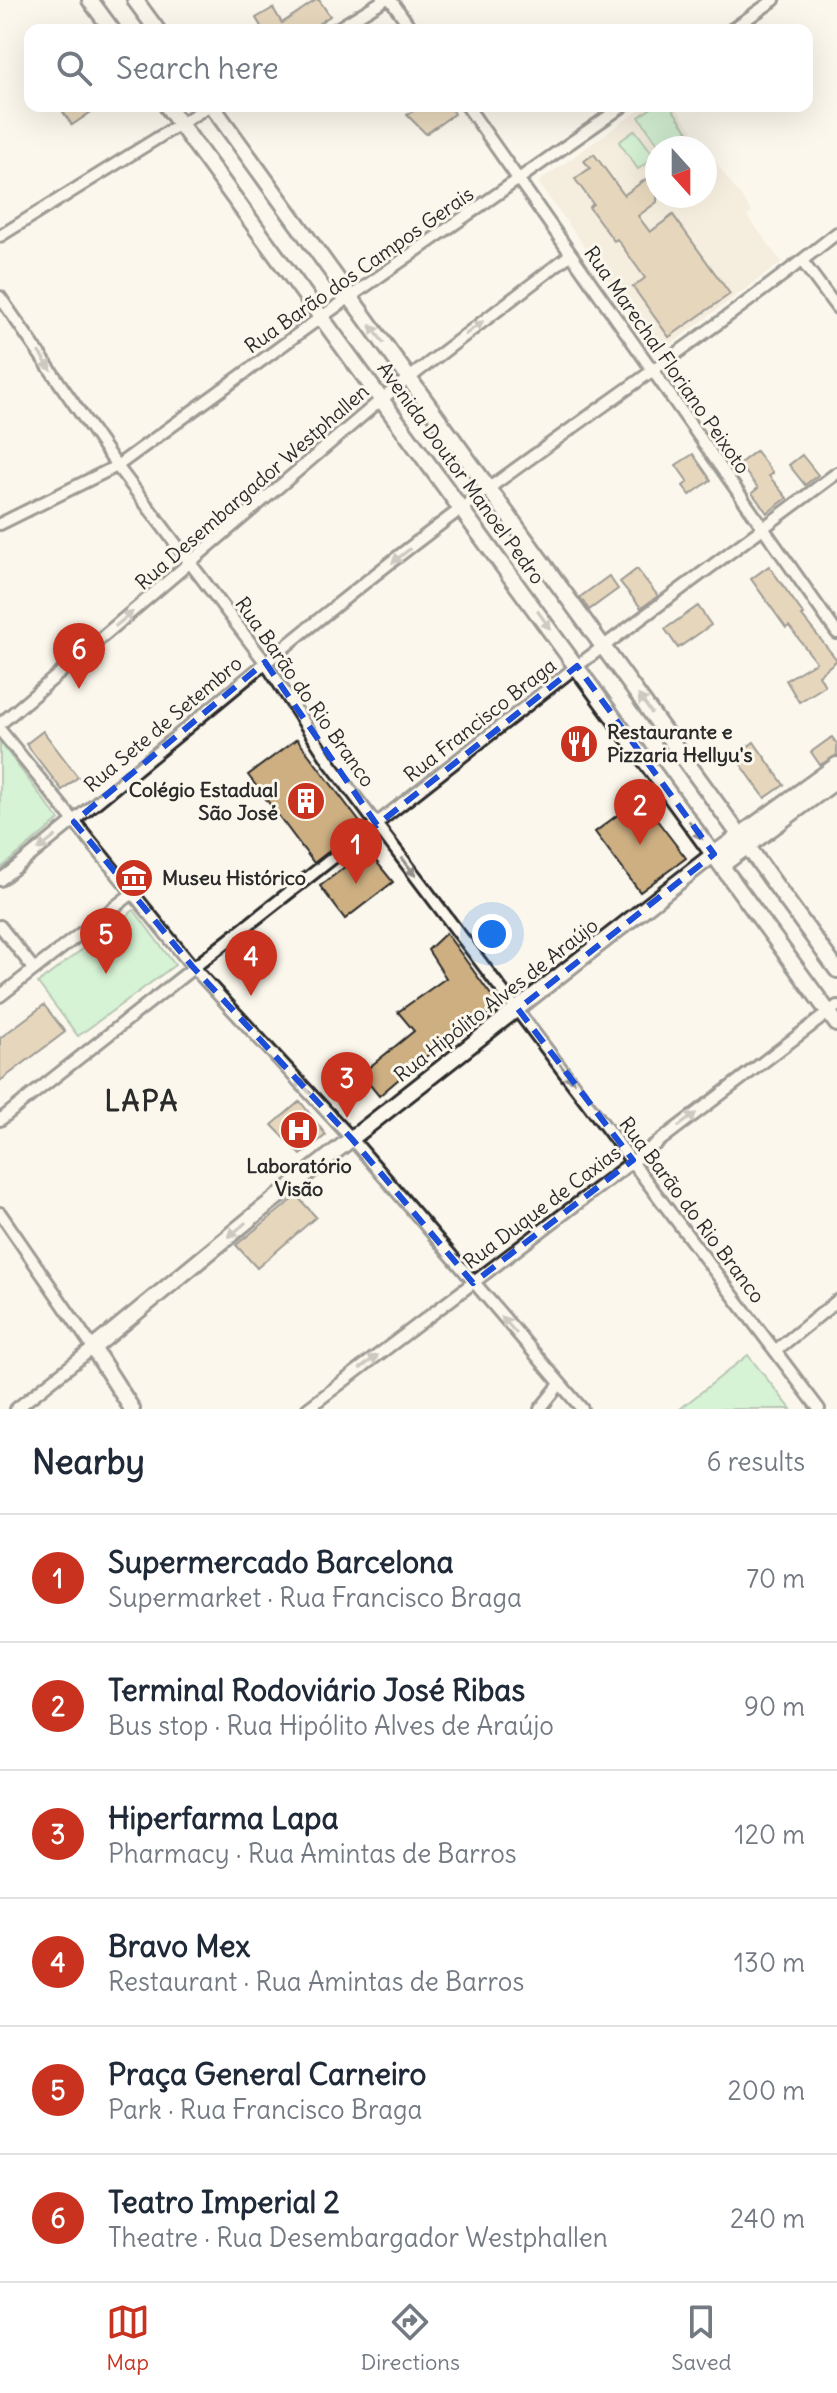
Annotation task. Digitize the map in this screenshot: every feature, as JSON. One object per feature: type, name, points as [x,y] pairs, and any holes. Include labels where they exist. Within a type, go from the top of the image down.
[{"type":"main road","points":[[90,0],[108,24]]},
{"type":"main road","points":[[135,0],[153,24]]},
{"type":"main road","name":"Avenida Doutor Manoel Pedro","points":[[171,112],[834,1014]]},
{"type":"main road","name":"Avenida Doutor Manoel Pedro","points":[[214,112],[837,970]]},
{"type":"main road","points":[[744,840],[837,765]]},
{"type":"main road","points":[[744,840],[837,780]]},
{"type":"main road","name":"Rua Hipólito Alves de Araújo","points":[[93,1348],[518,1009],[744,840]]},
{"type":"main road","points":[[93,1348],[132,1409]]},
{"type":"street","points":[[345,24],[384,0]]},
{"type":"street","points":[[391,0],[408,24]]},
{"type":"street","points":[[740,24],[774,0]]},
{"type":"street","points":[[0,236],[200,112]]},
{"type":"street","name":"Rua Marechal Floriano Peixoto","points":[[471,112],[837,633]]},
{"type":"street","name":"Rua Barão dos Campos Gerais","points":[[0,524],[117,466],[320,318],[615,112]]},
{"type":"street","name":"Rua Sete de Setembro","points":[[0,880],[265,662],[462,508],[837,233]]},
{"type":"street","name":"Rua Desembargador Westphallen","points":[[0,724],[382,399],[571,254]]},
{"type":"street","points":[[802,261],[837,308]]},
{"type":"street","name":"Rua Barão do Rio Branco","points":[[0,297],[117,466],[265,662],[330,763],[819,1409]]},
{"type":"street","name":"Rua Francisco Braga","points":[[0,1120],[577,666],[837,473]]},
{"type":"street","points":[[0,730],[192,966],[352,1139],[582,1409]]},
{"type":"street","points":[[0,996],[134,892]]},
{"type":"street","points":[[0,926],[34,969]]},
{"type":"street","name":"Rua Duque de Caxias","points":[[307,1409],[633,1160],[834,1014]]},
{"type":"street","points":[[0,1213],[93,1348]]},
{"type":"street","points":[[775,1351],[837,1301]]},
{"type":"street","name":"Rua Hipólito Alves de Araújo","points":[[16,1409],[93,1348]]},
{"type":"street","points":[[540,1409],[560,1384]]},
{"type":"highlighted area","points":[[265,662],[377,825],[577,666],[714,854],[518,1009],[633,1160],[473,1283],[352,1139],[192,966],[74,822]]},
{"type":"shaded area","points":[[637,112],[679,112],[697,136],[645,136],[645,208],[717,208],[717,164],[752,212],[747,216],[782,262],[660,352],[538,182]]},
{"type":"green space","points":[[646,112],[674,112],[691,136],[652,136],[639,117]]},
{"type":"green space","points":[[635,130],[645,144],[645,164],[638,169],[619,142]]},
{"type":"green space","points":[[0,742],[59,820],[0,869]]},
{"type":"green space","points":[[134,910],[175,965],[78,1036],[38,983]]},
{"type":"green space","points":[[748,1355],[791,1409],[680,1409]]},
{"type":"building","points":[[316,0],[330,16],[318,24],[260,24],[256,18],[273,8],[282,23]]},
{"type":"building","points":[[63,112],[91,112],[72,125]]},
{"type":"building","points":[[412,112],[454,114],[426,134],[407,115]]},
{"type":"building","points":[[594,154],[624,195],[645,180],[645,208],[649,208],[638,216],[650,232],[673,215],[730,294],[669,337],[633,287],[645,278],[589,207],[593,204],[575,179],[590,168],[584,161]]},
{"type":"building","points":[[756,451],[773,473],[769,476],[787,498],[767,513],[752,493],[758,488],[739,464]]},
{"type":"building","points":[[693,454],[711,480],[690,495],[683,486],[688,482],[676,465]]},
{"type":"building","points":[[802,455],[818,475],[805,485],[789,465]]},
{"type":"building","points":[[769,566],[802,616],[837,660],[819,675],[825,686],[799,702],[786,680],[816,662],[789,626],[786,628],[751,579]]},
{"type":"building","points":[[637,569],[658,596],[641,608],[620,582]]},
{"type":"building","points":[[609,576],[618,589],[589,610],[580,597]]},
{"type":"building","points":[[698,606],[711,625],[678,648],[665,629]]},
{"type":"building","points":[[43,731],[78,777],[62,790],[26,744]]},
{"type":"building","points":[[832,737],[837,744],[837,755],[820,765],[811,752]]},
{"type":"building","name":"Colégio Estadual São José","points":[[297,739],[362,825],[314,863],[248,775]]},
{"type":"building","points":[[754,742],[784,785],[765,798],[735,756]]},
{"type":"building","points":[[640,798],[686,858],[640,892],[595,832]]},
{"type":"building","points":[[367,850],[393,882],[345,919],[320,886]]},
{"type":"building","points":[[446,933],[499,1006],[421,1060],[379,1096],[361,1074],[414,1031],[398,1012],[446,978],[428,950]]},
{"type":"building","points":[[44,1005],[65,1032],[0,1081],[0,1038]]},
{"type":"building","name":"Laboratório Visão","points":[[300,1101],[326,1135],[301,1155],[272,1125]]},
{"type":"building","points":[[297,1196],[316,1217],[257,1268],[236,1245]]},
{"type":"place","name":"Teatro Imperial 2","points":[[79,689]]},
{"type":"place","name":"Restaurante e Pizzaria Hellyu's","points":[[579,744]]},
{"type":"place","name":"Colégio Estadual São José","points":[[306,801]]},
{"type":"place","name":"Terminal Rodoviário José Ribas","points":[[640,845]]},
{"type":"place","name":"Museu Histórico","points":[[134,878]]},
{"type":"place","name":"Supermercado Barcelona","points":[[356,884]]},
{"type":"place","name":"Praça General Carneiro","points":[[106,974]]},
{"type":"place","name":"Bravo Mex","points":[[251,996]]},
{"type":"place","name":"Hiperfarma Lapa","points":[[347,1118]]},
{"type":"place","name":"Laboratório Visão","points":[[299,1130]]},
{"type":"district","name":"LAPA","points":[[142,1101]]}]
